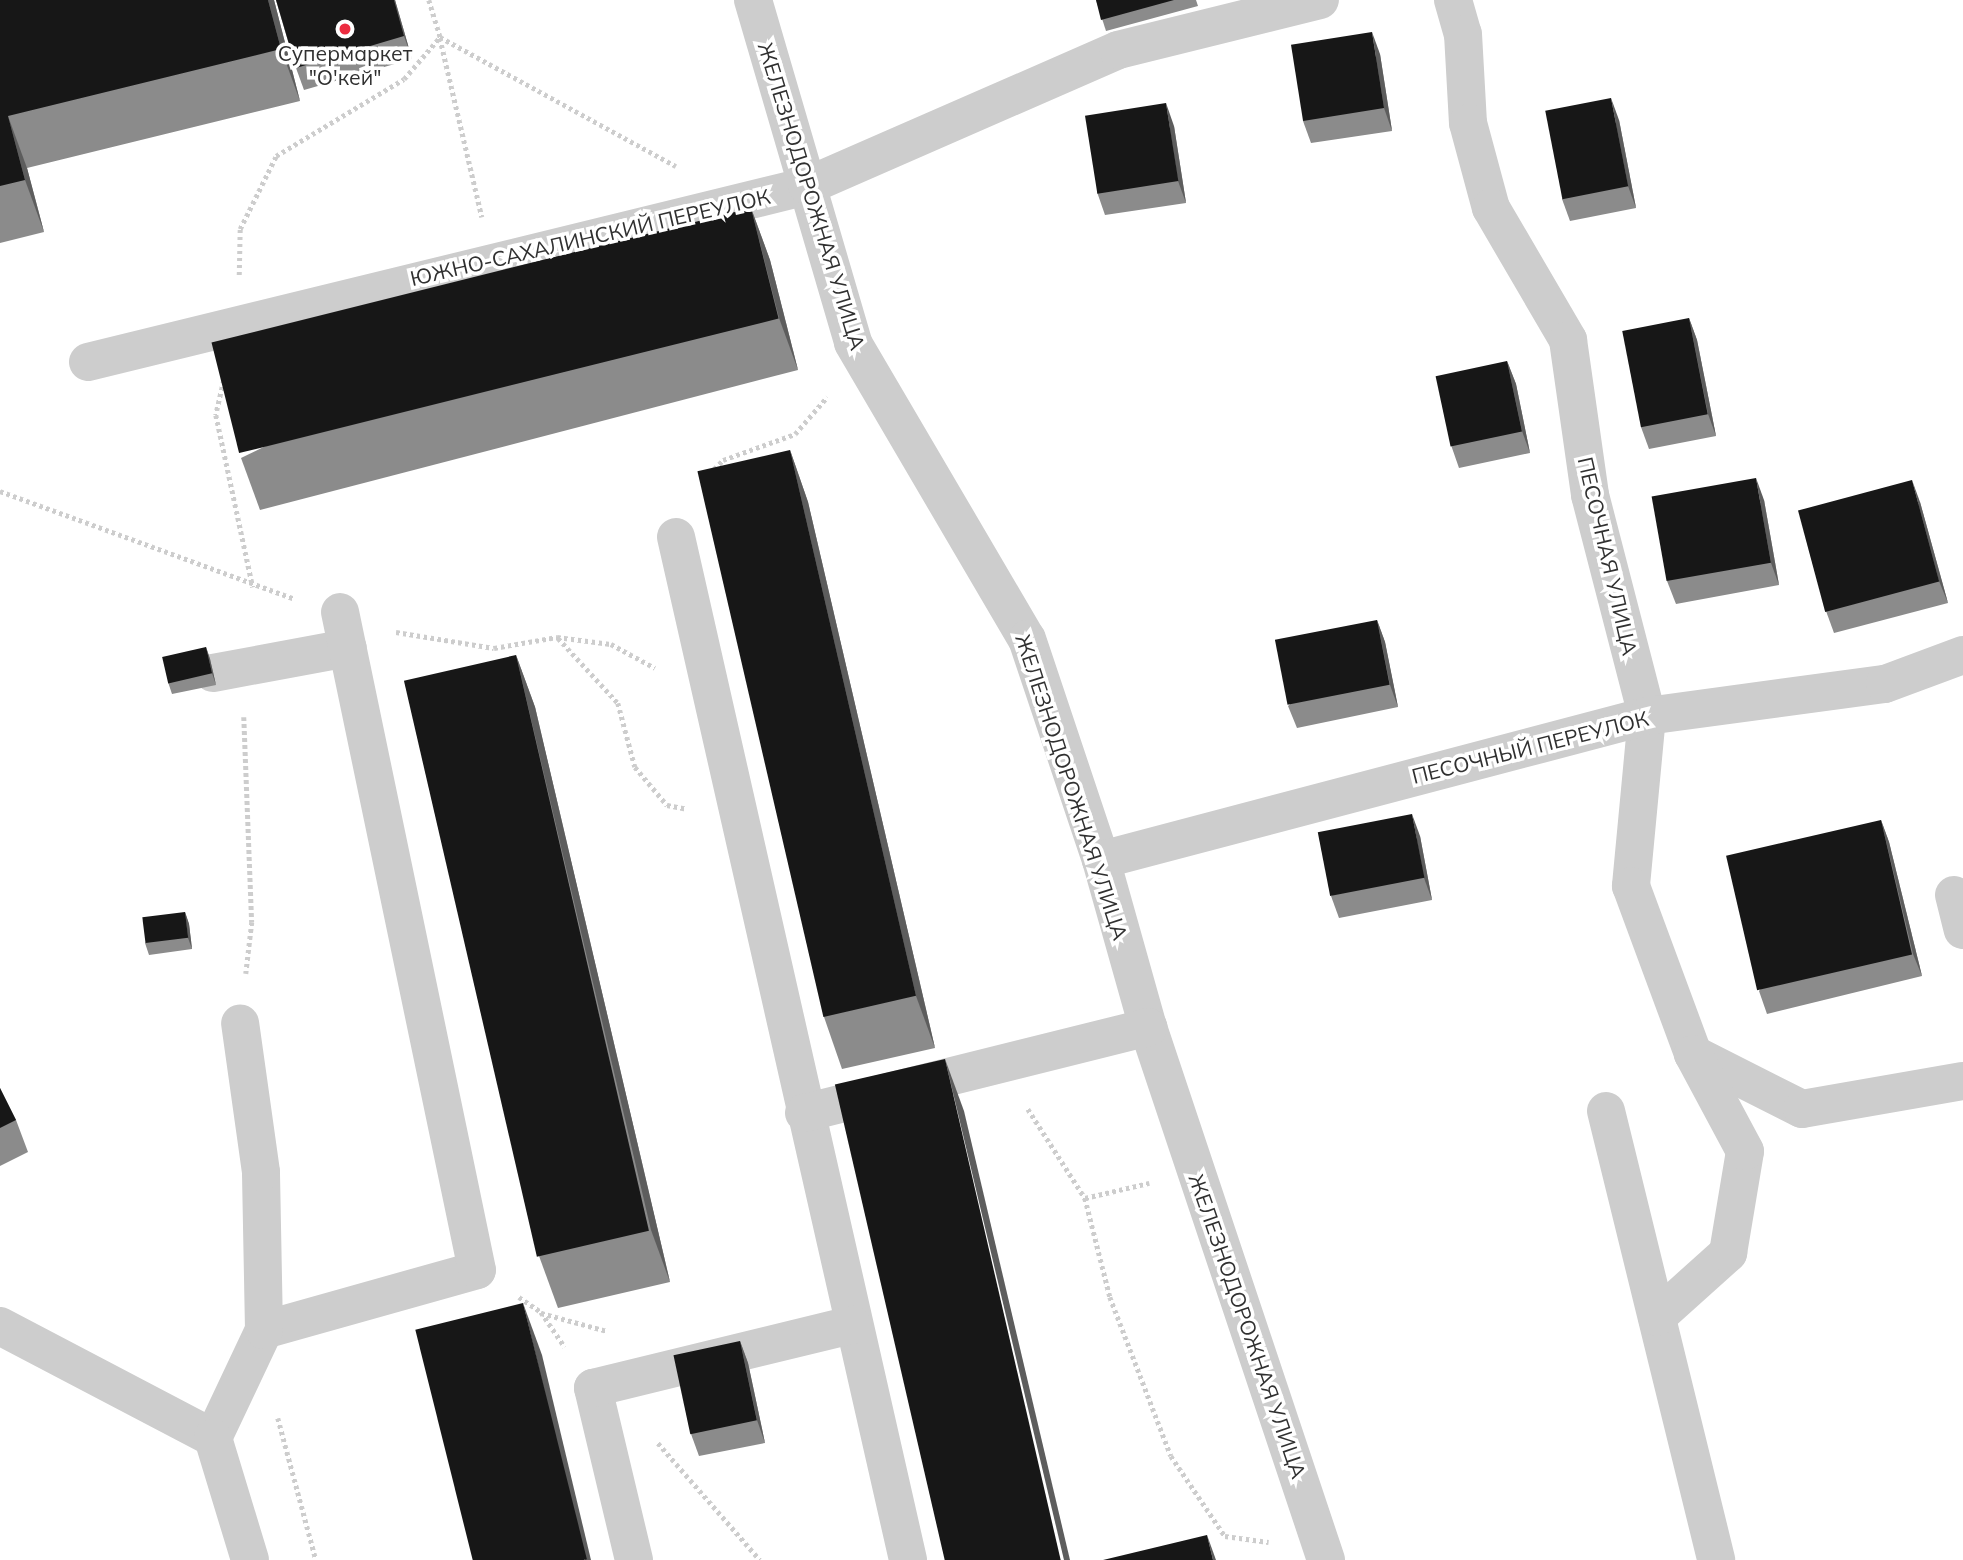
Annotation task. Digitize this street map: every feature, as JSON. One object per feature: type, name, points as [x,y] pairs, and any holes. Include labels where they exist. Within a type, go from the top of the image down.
[{"type":"street","name":"ЖЕЛЕЗНОДОРОЖНАЯ УЛИЦА","points":[[752,0],[853,343],[1027,639],[1101,860],[1147,1027],[1324,1555]]},
{"type":"street","name":"ЮЖНО-САХАЛИНСКИЙ ПЕРЕУЛОК","points":[[88,362],[491,258],[807,186],[1118,50],[1320,0]]},
{"type":"street","name":"ПЕСОЧНАЯ УЛИЦА","points":[[1453,0],[1463,34],[1468,123],[1491,208],[1567,340],[1590,495],[1647,716],[1631,886],[1693,1054],[1745,1151],[1728,1253],[1657,1317]]},
{"type":"street","points":[[676,537],[852,1325],[908,1560]]},
{"type":"street","points":[[264,1330],[477,1270],[340,612]]},
{"type":"street","points":[[228,670],[348,648]]},
{"type":"street","name":"ПЕСОЧНЫЙ ПЕРЕУЛОК","points":[[1101,860],[1647,716],[1885,684],[1963,655]]},
{"type":"street","points":[[240,1023],[261,1172],[264,1330],[213,1438],[250,1560]]},
{"type":"street","points":[[804,1113],[1147,1027]]},
{"type":"street","points":[[1693,1054],[1802,1110],[1963,1081]]},
{"type":"street","points":[[1606,1111],[1716,1560]]},
{"type":"street","points":[[634,1560],[593,1388],[852,1325]]},
{"type":"street","points":[[0,1326],[92,1391],[213,1438]]},
{"type":"path","points":[[429,0],[491,258]]},
{"type":"path","points":[[440,37],[741,202]]},
{"type":"path","points":[[676,537],[680,505],[723,460],[796,434],[826,398],[853,343]]},
{"type":"path","points":[[0,491],[253,588],[340,612],[419,640],[495,648],[557,637],[611,644],[713,699]]},
{"type":"path","points":[[557,637],[618,703],[635,767],[667,805],[740,820]]},
{"type":"path","points":[[228,670],[252,922],[240,1023]]},
{"type":"path","points":[[1011,1062],[1034,1128],[1085,1198],[1110,1297],[1171,1456],[1225,1536],[1324,1555]]},
{"type":"path","points":[[1085,1198],[1196,1171]]},
{"type":"path","points":[[276,1413],[316,1560]]},
{"type":"path","points":[[604,1430],[656,1441],[760,1560]]},
{"type":"building","points":[[0,0],[268,0],[281,49],[8,116],[25,180],[0,186]]},
{"type":"building","name":"Супермаркет \"О'кей\"","points":[[276,0],[394,0],[404,36],[296,68]]},
{"type":"building","points":[[1096,0],[1174,0],[1101,20]]},
{"type":"building","points":[[1372,32],[1384,108],[1303,121],[1291,45]]},
{"type":"building","points":[[1611,98],[1628,186],[1562,199],[1545,111]]},
{"type":"building","points":[[1166,103],[1178,181],[1097,194],[1085,116]]},
{"type":"building","points":[[751,208],[779,319],[239,453],[212,343]]},
{"type":"building","points":[[1689,318],[1708,414],[1641,427],[1622,331]]},
{"type":"building","points":[[1507,361],[1522,431],[1451,447],[1436,376]]},
{"type":"building","points":[[790,450],[916,996],[823,1017],[697,471]]},
{"type":"building","points":[[1756,478],[1771,563],[1667,581],[1652,496]]},
{"type":"building","points":[[1912,480],[1939,581],[1825,612],[1798,511]]},
{"type":"building","points":[[1377,620],[1390,685],[1288,705],[1275,640]]},
{"type":"building","points":[[206,647],[212,673],[168,683],[162,657]]},
{"type":"building","points":[[516,655],[649,1231],[537,1257],[404,681]]},
{"type":"building","points":[[1412,814],[1424,878],[1330,896],[1318,832]]},
{"type":"building","points":[[1881,820],[1912,954],[1757,990],[1726,856]]},
{"type":"building","points":[[185,912],[188,938],[145,943],[142,917]]},
{"type":"building","points":[[945,1059],[1061,1560],[945,1560],[835,1084]]},
{"type":"building","points":[[0,1088],[16,1120],[0,1128]]},
{"type":"building","points":[[523,1303],[587,1559],[473,1560],[415,1330]]},
{"type":"building","points":[[740,1341],[757,1420],[690,1434],[673,1355]]},
{"type":"building","points":[[1207,1535],[1213,1560],[1103,1560]]},
{"type":"place","name":"Супермаркет \"О'кей\"","points":[[345,29]]}]
